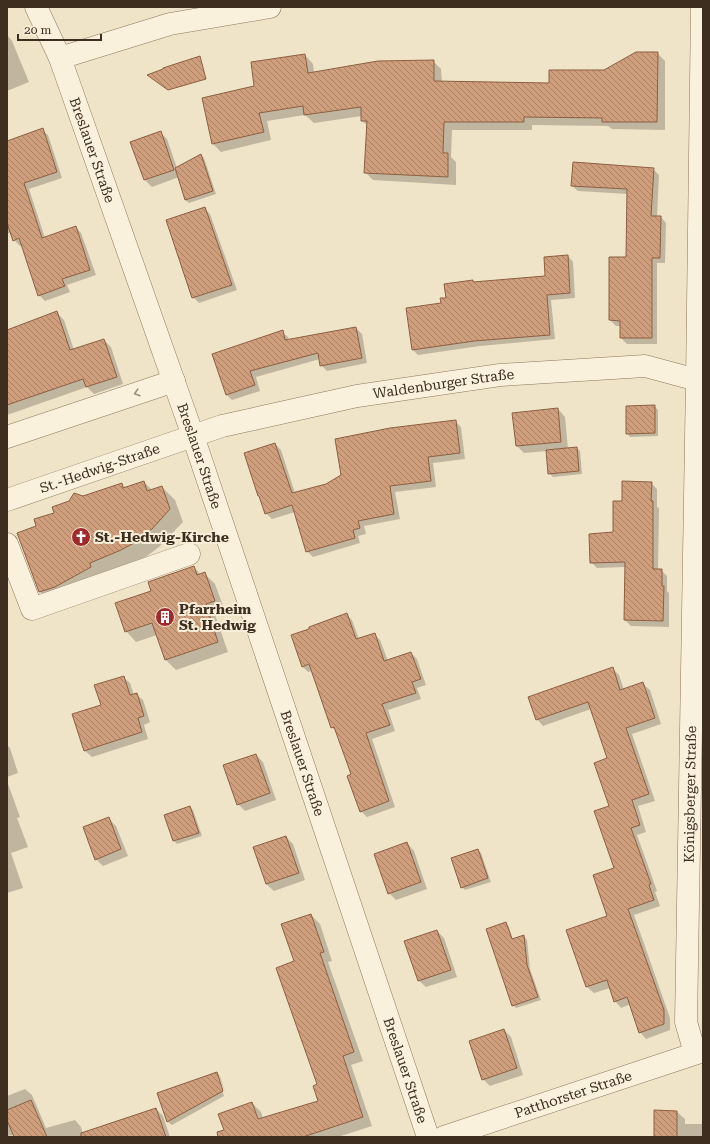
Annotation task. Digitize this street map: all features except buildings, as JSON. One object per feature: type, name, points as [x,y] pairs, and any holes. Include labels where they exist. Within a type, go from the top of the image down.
[{"type":"street","name":"Breslauer Straße","points":[[36,7],[60,58],[174,381],[428,1137]]},
{"type":"street","points":[[60,58],[170,24],[270,7]]},
{"type":"street","name":"Königsberger Straße","points":[[699,1052],[686,1022],[700,380],[702,7]]},
{"type":"street","name":"Waldenburger Straße","points":[[193,436],[222,426],[357,396],[500,375],[645,366],[700,380]]},
{"type":"street","points":[[7,437],[174,381]]},
{"type":"street","name":"St.-Hedwig-Straße","points":[[7,500],[193,436]]},
{"type":"street","points":[[7,544],[32,609],[189,554]]},
{"type":"street","name":"Patthorster Straße","points":[[454,1135],[699,1052]]},
{"type":"place","name":"St.-Hedwig-Kirche","points":[[81,537]]},
{"type":"place","name":"Pfarrheim St. Hedwig","points":[[165,617]]}]
